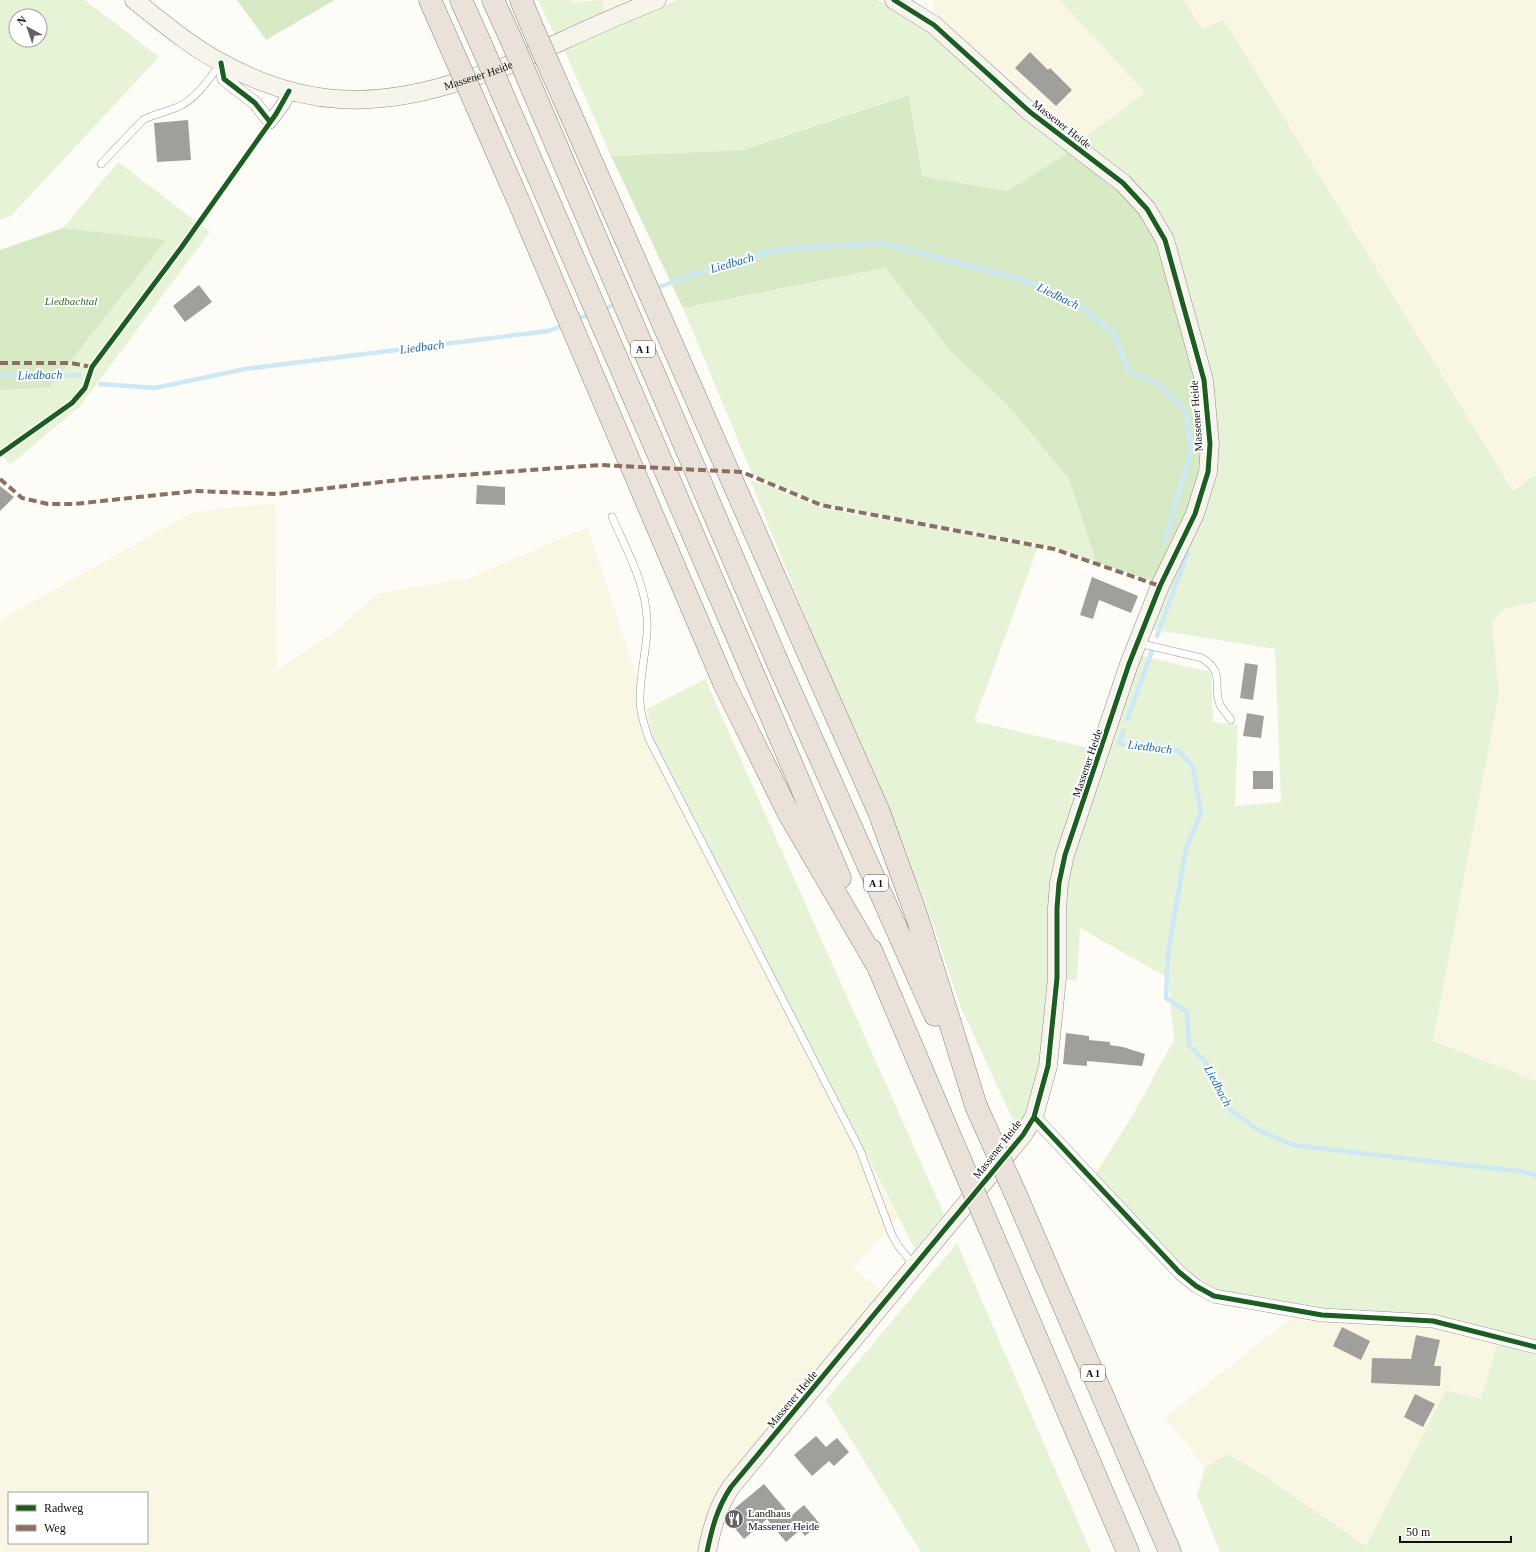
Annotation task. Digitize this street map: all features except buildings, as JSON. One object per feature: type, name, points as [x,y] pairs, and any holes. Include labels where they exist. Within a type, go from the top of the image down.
[{"type":"highway","points":[[430,0],[724,683],[789,814],[876,963]]},
{"type":"highway","name":"A 1","points":[[461,0],[752,671],[1128,1552]]},
{"type":"highway","name":"A 1","points":[[493,0],[777,661],[1016,1195],[1170,1552]]},
{"type":"highway","points":[[521,0],[881,820],[917,917],[976,1106]]},
{"type":"street","name":"Massener Heide","points":[[134,0],[179,36],[221,63],[259,81],[289,91],[317,98],[344,100],[378,100],[433,91],[503,68],[657,0]]},
{"type":"street","name":"Massener Heide","points":[[706,1552],[714,1519],[720,1504],[731,1487],[915,1267],[1023,1135],[1034,1117],[1048,1066],[1057,978],[1057,908],[1059,883],[1065,855],[1138,643],[1160,586],[1195,514],[1208,472],[1210,444],[1204,380],[1165,240],[1146,209],[1123,184],[1030,112],[934,25],[900,1]]},
{"type":"street","points":[[221,63],[224,79],[255,103],[270,122],[284,103],[289,91]]},
{"type":"street","points":[[1034,1117],[1179,1272],[1196,1286],[1214,1296],[1322,1315],[1433,1321],[1536,1347]]},
{"type":"lane","points":[[101,164],[143,120],[179,107],[192,97],[206,84],[221,63]]},
{"type":"lane","points":[[612,517],[639,583],[646,609],[646,640],[640,700],[642,717],[649,740],[860,1150],[892,1234],[899,1247],[915,1267]]},
{"type":"lane","points":[[1138,643],[1202,658],[1211,663],[1216,674],[1220,704],[1231,720]]},
{"type":"shaded area","points":[[570,0],[641,0],[605,14],[602,1],[571,3]]},
{"type":"shaded area","points":[[932,0],[1060,0],[1145,93],[1078,142],[1034,108],[939,20]]},
{"type":"shaded area","points":[[1183,0],[1536,0],[1536,474],[1513,491],[1224,21],[1203,29]]},
{"type":"shaded area","points":[[275,503],[277,670],[333,633],[379,593],[470,578],[588,527],[647,709],[654,741],[898,1218],[854,1267],[881,1292],[812,1380],[714,1497],[700,1552],[0,1552],[0,620],[193,512]]},
{"type":"shaded area","points":[[1536,602],[1536,1081],[1433,1041],[1499,694],[1492,623],[1504,609]]},
{"type":"shaded area","points":[[1291,1318],[1432,1327],[1497,1344],[1481,1399],[1446,1390],[1366,1546],[1260,1473],[1228,1455],[1205,1468],[1165,1417]]},
{"type":"green space","points":[[0,0],[85,0],[159,57],[11,216],[0,220]]},
{"type":"green space","points":[[237,0],[335,0],[266,40]]},
{"type":"green space","points":[[538,0],[570,0],[572,3],[602,0],[605,14],[555,36]]},
{"type":"green space","points":[[677,0],[877,0],[901,9],[1070,151],[1008,191],[922,176],[909,95],[743,150],[611,156],[563,47]]},
{"type":"green space","points":[[1060,0],[1183,0],[1203,29],[1224,20],[1513,491],[1536,474],[1536,602],[1504,609],[1492,623],[1499,694],[1433,1041],[1536,1081],[1536,1347],[1492,1335],[1215,1295],[1198,1282],[1095,1174],[1130,1120],[1174,1040],[1168,978],[1080,928],[1077,981],[1062,979],[1063,885],[1138,655],[1211,672],[1213,722],[1238,725],[1235,806],[1281,802],[1275,649],[1149,629],[1175,570],[1078,142],[1145,93]]},
{"type":"green space","points":[[909,95],[922,176],[1008,191],[1070,151],[1132,199],[1159,242],[1199,381],[1202,470],[1190,511],[1156,582],[1096,562],[1069,479],[1011,409],[950,350],[885,268],[683,308],[611,156],[743,150]]},
{"type":"green space","name":"Liedbachtal","points":[[118,162],[210,232],[80,406],[10,465],[0,453],[0,250],[63,228]]},
{"type":"green space","points":[[63,228],[166,240],[50,387],[0,390],[0,250]]},
{"type":"green space","points":[[885,268],[950,350],[1011,409],[1070,479],[1096,562],[1054,547],[822,504],[752,474],[683,308]]},
{"type":"green space","points":[[750,480],[767,485],[821,508],[1038,547],[974,721],[1097,750],[1061,853],[1052,977],[1038,1088],[1019,1133],[961,1008],[929,912],[812,633]]},
{"type":"green space","points":[[705,679],[944,1214],[915,1249],[654,741],[647,709]]},
{"type":"green space","points":[[957,1243],[1091,1552],[921,1552],[826,1400]]},
{"type":"green space","points":[[1497,1344],[1536,1355],[1536,1552],[1220,1552],[1197,1495],[1205,1468],[1228,1454],[1260,1473],[1366,1546],[1446,1390],[1481,1399]]},
{"type":"waterway","name":"Liedbach","points":[[653,289],[727,263],[784,249],[883,243],[1023,280],[1076,302],[1113,333],[1129,372],[1156,382],[1186,411],[1191,451],[1165,541]]},
{"type":"waterway","name":"Liedbach","points":[[601,310],[619,303]]},
{"type":"waterway","name":"Liedbach","points":[[575,320],[591,314]]},
{"type":"waterway","name":"Liedbach","points":[[100,384],[155,388],[245,369],[548,331],[565,325]]},
{"type":"waterway","name":"Liedbach","points":[[0,376],[79,375]]},
{"type":"waterway","name":"Liedbach","points":[[1157,636],[1188,552]]},
{"type":"waterway","name":"Liedbach","points":[[1127,720],[1152,651]]},
{"type":"waterway","name":"Liedbach","points":[[1123,731],[1119,744],[1152,745],[1179,751],[1193,767],[1201,813],[1186,848],[1168,954],[1166,998],[1187,1012],[1189,1045],[1208,1065],[1228,1108],[1258,1130],[1293,1145],[1522,1171],[1536,1176]]},
{"type":"marked path","points":[[0,363],[71,363],[92,367]]},
{"type":"marked path","points":[[0,479],[22,498],[48,504],[74,504],[195,491],[277,494],[407,479],[600,465],[742,472],[821,505],[1054,549],[1160,586]]},
{"type":"cycle path","points":[[707,1552],[716,1518],[731,1487],[1023,1135],[1034,1117],[1048,1066],[1057,978],[1057,908],[1059,883],[1065,855],[1129,664],[1160,586],[1195,514],[1208,472],[1210,444],[1204,380],[1165,240],[1147,209],[1123,183],[1030,112],[934,25],[894,0]]},
{"type":"cycle path","points":[[221,63],[224,79],[255,103],[270,122]]},
{"type":"cycle path","points":[[0,454],[72,403],[85,388],[92,367],[181,248],[276,114],[289,91]]},
{"type":"cycle path","points":[[1034,1117],[1179,1272],[1196,1286],[1214,1296],[1322,1315],[1433,1321],[1536,1347]]},
{"type":"place","name":"Landhaus Massener Heide","points":[[734,1519]]}]
